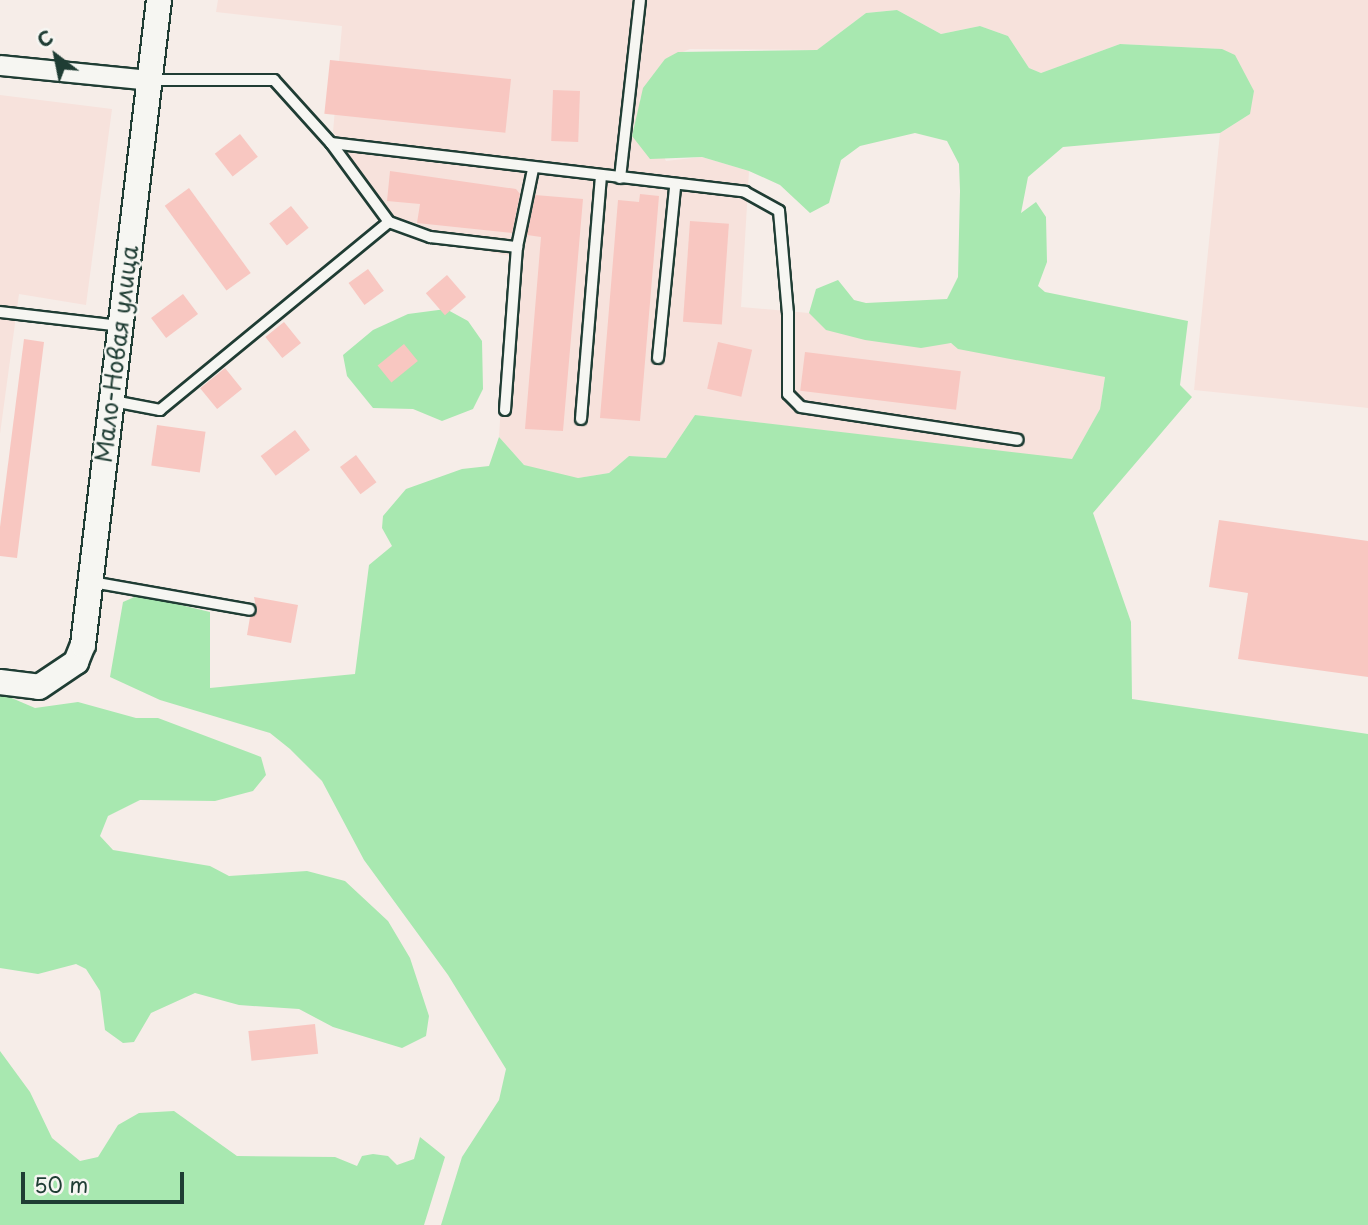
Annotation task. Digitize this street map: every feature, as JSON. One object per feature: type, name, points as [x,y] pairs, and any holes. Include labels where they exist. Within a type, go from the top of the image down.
[{"type":"street","name":"Мало-Новая улица","points":[[0,682],[39,687],[67,669],[82,651],[109,400],[121,326],[159,0]]},
{"type":"street","points":[[0,65],[149,80]]},
{"type":"lane","points":[[620,178],[640,0]]},
{"type":"lane","points":[[149,80],[274,80],[331,144],[389,222],[430,237],[517,247]]},
{"type":"lane","points":[[331,144],[620,178],[675,187],[745,192],[779,211],[789,313],[788,394],[801,407],[1018,440]]},
{"type":"lane","points":[[505,410],[517,247],[533,169]]},
{"type":"lane","points":[[581,419],[601,177]]},
{"type":"lane","points":[[658,358],[675,187]]},
{"type":"lane","points":[[109,400],[160,410],[389,222]]},
{"type":"lane","points":[[0,312],[121,326]]},
{"type":"lane","points":[[90,581],[250,610]]},
{"type":"shaded area","points":[[218,0],[1368,0],[1368,408],[1194,390],[1220,133],[1250,114],[1222,49],[1120,44],[1041,73],[1029,68],[1008,36],[980,26],[941,34],[897,10],[866,13],[817,50],[690,49],[665,59],[639,100],[666,161],[702,157],[749,171],[741,307],[809,313],[1105,377],[1100,409],[1072,460],[695,415],[666,458],[629,456],[609,473],[578,478],[542,473],[524,465],[499,437],[510,256],[401,234],[333,132],[342,26],[216,12]]},
{"type":"shaded area","points":[[0,95],[112,109],[86,305],[19,294],[0,434]]},
{"type":"green space","points":[[897,10],[941,34],[980,26],[1008,36],[1029,68],[1041,73],[1120,44],[1222,49],[1235,55],[1254,91],[1250,114],[1220,133],[1063,147],[1028,177],[1021,213],[1036,202],[1046,217],[1047,262],[1038,286],[1045,292],[1188,321],[1180,385],[1192,397],[1093,513],[1131,622],[1132,699],[1368,734],[1368,1225],[441,1225],[462,1157],[499,1100],[506,1069],[448,975],[364,860],[322,781],[290,749],[270,733],[160,700],[110,677],[123,602],[139,595],[210,612],[210,688],[355,674],[369,565],[392,546],[382,528],[383,516],[406,489],[462,469],[489,466],[499,437],[524,465],[578,478],[609,473],[629,456],[666,458],[695,415],[1072,459],[1100,409],[1105,377],[958,349],[951,343],[921,348],[865,340],[826,330],[809,313],[816,289],[838,280],[854,300],[866,303],[947,299],[958,277],[960,191],[959,164],[947,141],[915,133],[860,146],[841,160],[829,203],[810,213],[780,185],[749,171],[702,157],[650,159],[632,136],[643,88],[665,59],[678,52],[817,50],[866,13]]},
{"type":"green space","points":[[446,309],[468,321],[482,341],[483,389],[473,409],[442,421],[413,409],[373,408],[347,376],[343,355],[373,330],[408,314]]},
{"type":"green space","points":[[0,693],[35,708],[78,702],[136,718],[158,718],[261,757],[266,775],[253,791],[215,801],[140,800],[108,816],[100,836],[113,850],[210,866],[229,876],[307,871],[345,881],[388,921],[410,958],[429,1016],[426,1036],[402,1048],[333,1027],[299,1009],[239,1005],[195,993],[151,1013],[134,1042],[123,1043],[105,1030],[100,991],[86,969],[76,964],[38,974],[0,968]]},
{"type":"green space","points":[[0,1051],[30,1092],[52,1138],[80,1161],[98,1157],[118,1125],[139,1113],[174,1111],[237,1156],[335,1157],[357,1166],[362,1156],[373,1154],[388,1156],[397,1165],[414,1159],[420,1137],[445,1157],[424,1225],[0,1225]]},
{"type":"building","points":[[330,60],[511,79],[505,133],[324,114]]},
{"type":"building","points":[[553,90],[580,91],[578,142],[551,141]]},
{"type":"building","points":[[240,134],[258,157],[233,177],[215,154]]},
{"type":"building","points":[[390,171],[516,189],[520,194],[512,233],[417,223],[420,204],[387,201]]},
{"type":"building","points":[[189,188],[251,273],[226,291],[165,206]]},
{"type":"building","points":[[640,194],[659,196],[640,421],[600,418],[618,200],[639,202]]},
{"type":"building","points":[[535,195],[583,199],[563,431],[525,429],[541,237],[527,235]]},
{"type":"building","points":[[291,206],[309,228],[287,245],[269,224]]},
{"type":"building","points":[[690,221],[729,224],[722,324],[683,322]]},
{"type":"building","points":[[368,269],[384,291],[364,305],[349,283]]},
{"type":"building","points":[[447,275],[466,297],[445,315],[426,293]]},
{"type":"building","points":[[183,294],[198,314],[166,338],[151,318]]},
{"type":"building","points":[[284,322],[301,343],[282,358],[265,337]]},
{"type":"building","points":[[24,339],[44,342],[17,558],[0,556],[0,527]]},
{"type":"building","points":[[718,342],[752,350],[741,397],[707,389]]},
{"type":"building","points":[[404,344],[418,361],[391,382],[378,365]]},
{"type":"building","points":[[805,352],[961,371],[956,410],[800,391]]},
{"type":"building","points":[[225,368],[242,389],[217,409],[200,388]]},
{"type":"building","points":[[157,425],[206,432],[200,472],[151,466]]},
{"type":"building","points":[[295,430],[310,450],[276,476],[261,456]]},
{"type":"building","points":[[356,455],[376,482],[360,494],[340,467]]},
{"type":"building","points":[[1219,520],[1368,541],[1368,677],[1238,659],[1248,593],[1209,587]]},
{"type":"building","points":[[254,597],[298,605],[291,643],[247,635],[250,617],[257,612]]},
{"type":"building","points":[[315,1024],[318,1054],[252,1061],[248,1031]]}]
